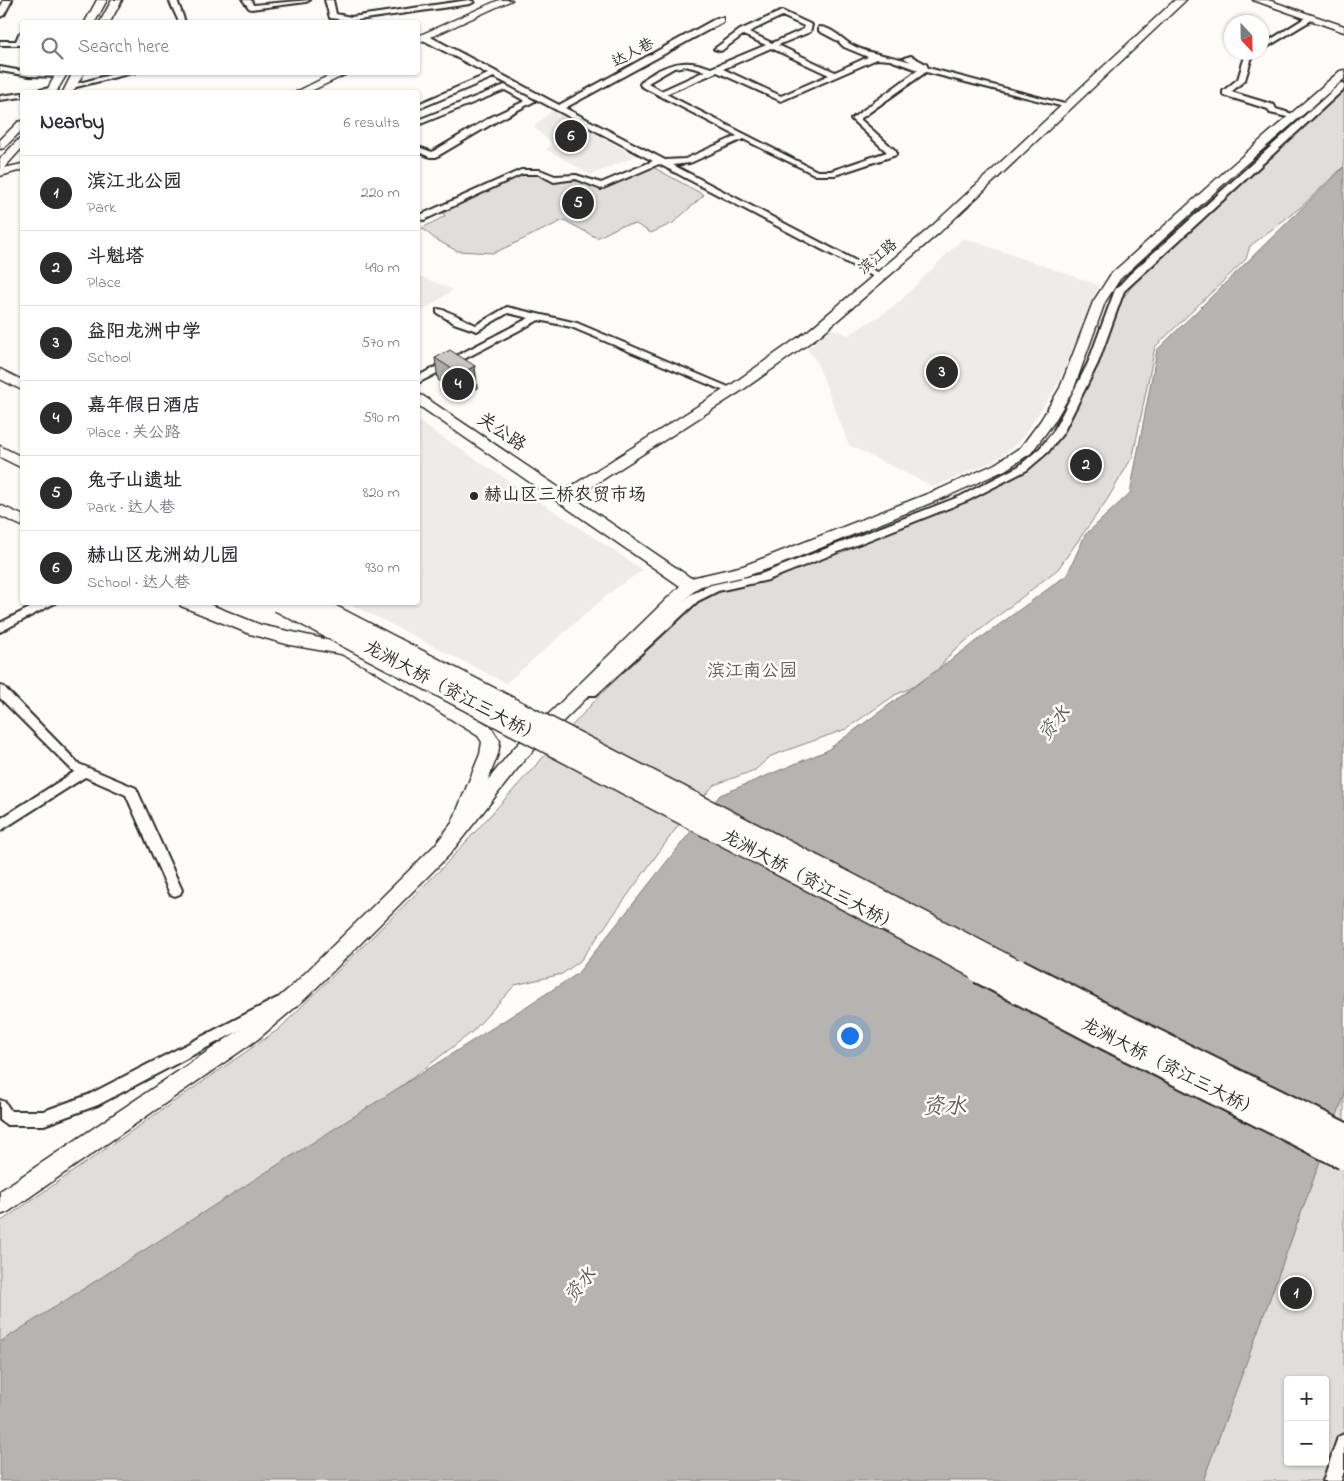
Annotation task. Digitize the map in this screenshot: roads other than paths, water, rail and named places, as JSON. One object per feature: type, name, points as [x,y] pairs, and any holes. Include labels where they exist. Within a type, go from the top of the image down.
[{"type":"main road","points":[[0,436],[20,448]]},
{"type":"main road","points":[[0,451],[20,462]]},
{"type":"main road","name":"龙洲大桥（资江三大桥）","points":[[285,605],[1111,1040],[1344,1157]]},
{"type":"main road","name":"龙洲大桥（资江三大桥）","points":[[314,605],[1120,1024],[1344,1135]]},
{"type":"street","points":[[0,15],[8,0]]},
{"type":"street","points":[[91,20],[102,0]]},
{"type":"street","points":[[106,20],[117,0]]},
{"type":"street","points":[[247,0],[251,6],[273,6],[306,0]]},
{"type":"street","points":[[330,0],[333,16],[351,18],[406,7],[417,10],[469,1],[485,10]]},
{"type":"street","points":[[421,39],[507,0]]},
{"type":"street","name":"滨江路","points":[[564,498],[733,391],[814,333],[935,230],[1181,0]]},
{"type":"street","points":[[1258,0],[1344,29]]},
{"type":"street","points":[[175,1],[181,20]]},
{"type":"street","points":[[660,94],[807,30],[808,25],[782,13],[742,32],[718,49]]},
{"type":"street","points":[[1269,44],[1311,18]]},
{"type":"street","name":"达人巷","points":[[559,108],[720,20]]},
{"type":"street","points":[[822,29],[841,39],[847,45],[877,56],[891,58],[926,70],[1068,106]]},
{"type":"street","points":[[742,32],[835,75]]},
{"type":"street","points":[[421,39],[494,74],[880,277]]},
{"type":"street","points":[[0,43],[18,43],[20,40]]},
{"type":"street","points":[[877,56],[780,99],[696,64],[678,64],[647,80],[644,84],[745,139],[816,173],[832,173],[893,153],[855,118],[926,70]]},
{"type":"street","points":[[908,58],[923,66],[926,70]]},
{"type":"street","points":[[1248,60],[1241,80],[1226,93],[1270,107],[1273,111],[1292,117]]},
{"type":"street","points":[[0,69],[20,72]]},
{"type":"street","points":[[0,1204],[251,1033],[300,992],[436,856],[519,754],[690,585],[697,581],[746,571],[946,492],[1000,467],[1026,450],[1048,422],[1067,388],[1099,302],[1115,277],[1292,117],[1344,73]]},
{"type":"street","points":[[420,106],[494,74]]},
{"type":"street","points":[[53,90],[61,75]]},
{"type":"street","points":[[70,89],[77,75]]},
{"type":"street","points":[[70,89],[123,75]]},
{"type":"street","points":[[306,90],[339,75]]},
{"type":"street","points":[[584,700],[694,598],[715,588],[764,577],[956,501],[1022,468],[1044,450],[1058,433],[1093,363],[1120,290],[1133,276],[1344,85]]},
{"type":"street","points":[[420,122],[505,87],[531,101],[494,119],[433,155],[420,150]]},
{"type":"street","points":[[1,99],[20,95]]},
{"type":"street","points":[[440,97],[458,106]]},
{"type":"street","points":[[0,146],[20,126]]},
{"type":"street","points":[[10,137],[20,138]]},
{"type":"street","points":[[421,218],[521,172],[540,172],[554,179],[576,177],[601,186],[661,162],[687,161],[745,139]]},
{"type":"street","points":[[691,178],[695,166],[745,139]]},
{"type":"street","points":[[0,166],[20,144]]},
{"type":"street","points":[[0,174],[20,168]]},
{"type":"street","points":[[440,310],[457,321],[478,328],[507,310],[539,316],[583,329],[733,391]]},
{"type":"street","points":[[420,379],[539,316]]},
{"type":"street","points":[[0,374],[20,385]]},
{"type":"street","name":"关公路","points":[[420,400],[690,585]]},
{"type":"street","points":[[0,510],[20,521]]},
{"type":"street","points":[[0,628],[46,605]]},
{"type":"street","points":[[201,605],[256,630],[290,639],[345,649],[377,665],[484,731],[490,741],[489,754],[460,827]]},
{"type":"street","points":[[0,690],[75,767],[131,792],[175,890]]},
{"type":"street","points":[[0,826],[85,771]]},
{"type":"street","points":[[0,1107],[6,1118],[44,1118],[93,1100],[300,992]]},
{"type":"street","points":[[1332,1481],[1344,1443]]},
{"type":"water","name":"资水","points":[[1344,167],[1344,1096],[1203,1481],[0,1481],[0,1342],[577,974],[720,795],[826,751],[1067,575],[1085,535],[1130,493],[1157,350]]},
{"type":"place","name":"赫山区龙洲幼儿园","points":[[571,136]]},
{"type":"place","name":"兔子山遗址","points":[[578,203]]},
{"type":"place","name":"益阳龙洲中学","points":[[942,372]]},
{"type":"place","name":"嘉年假日酒店","points":[[458,384]]},
{"type":"place","name":"斗魁塔","points":[[1086,465]]},
{"type":"place","name":"赫山区三桥农贸市场","points":[[474,496]]},
{"type":"place","name":"滨江北公园","points":[[1296,1293]]},
{"type":"park label","name":"滨江南公园","points":[[752,672]]}]
